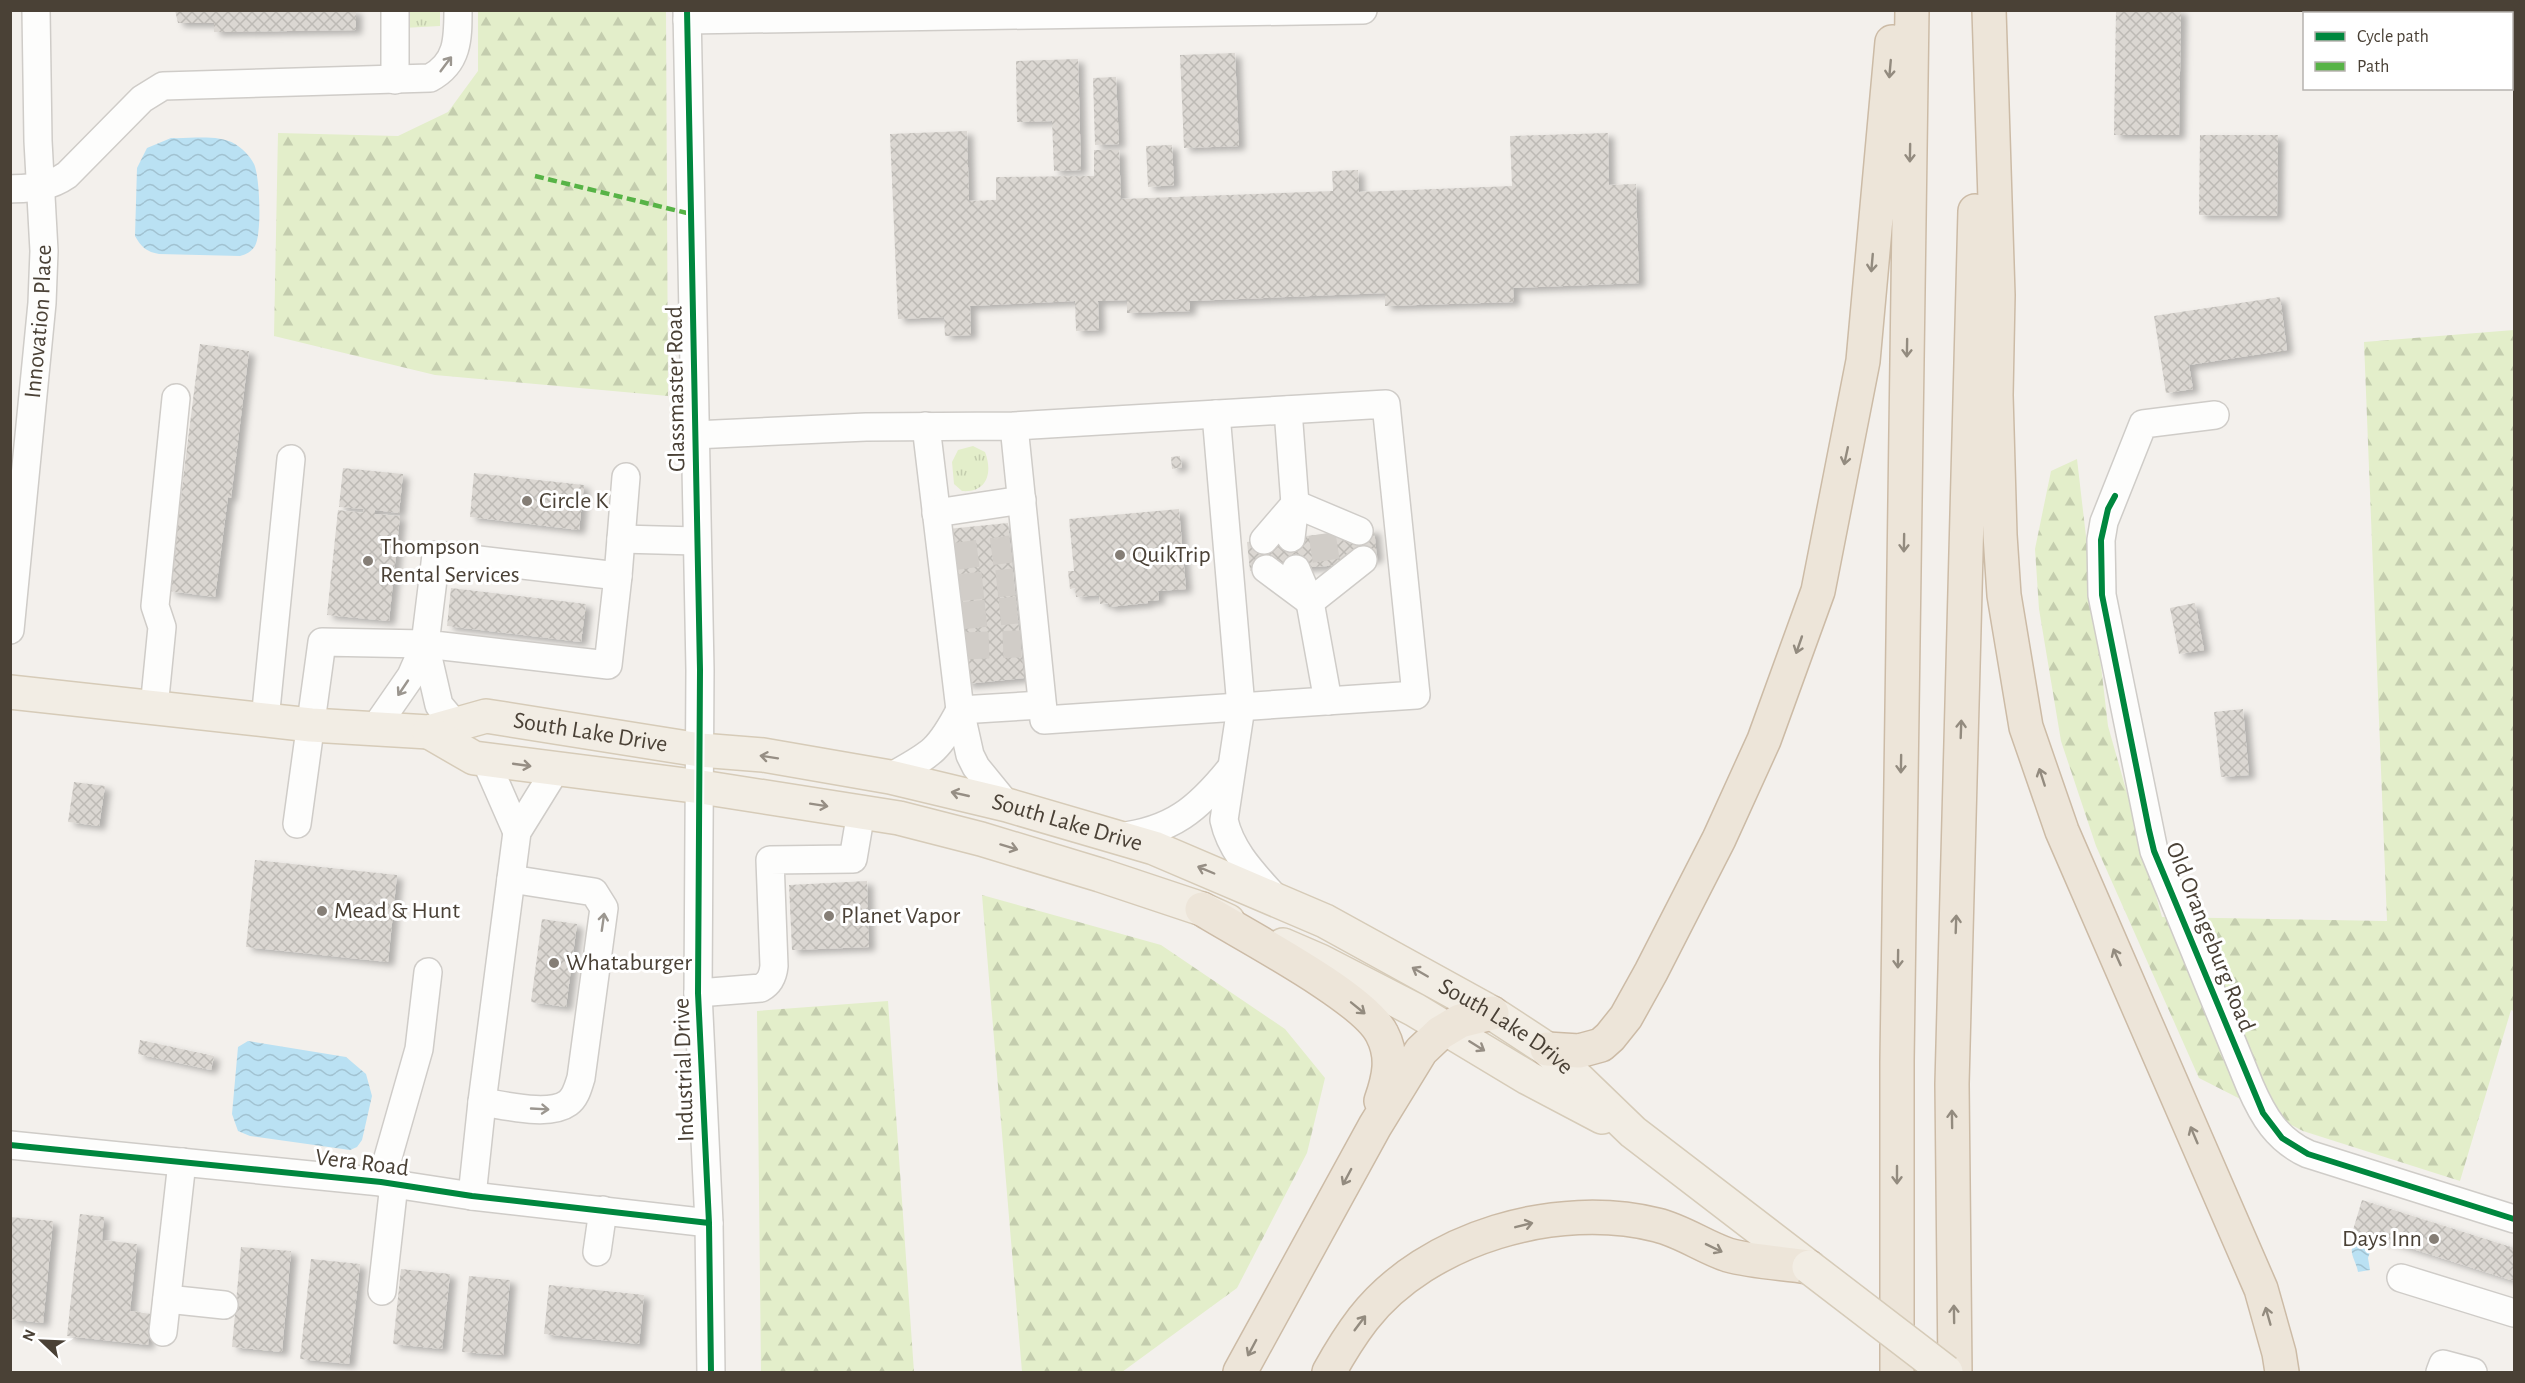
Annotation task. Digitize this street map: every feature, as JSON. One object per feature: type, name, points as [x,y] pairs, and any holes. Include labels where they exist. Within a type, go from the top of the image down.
[{"type":"highway","points":[[1547,1049],[1579,1052],[1601,1045],[1626,1017],[1719,839],[1764,740],[1803,636],[1818,591],[1863,361],[1895,10]]},
{"type":"highway","points":[[1897,1372],[1902,643],[1912,10]]},
{"type":"highway","points":[[1954,1372],[1952,1084],[1974,258],[1978,10]]},
{"type":"highway","points":[[1989,10],[1998,295],[1996,395],[2000,535],[2007,615],[2026,727],[2062,831],[2260,1289],[2279,1353],[2282,1372]]},
{"type":"highway","points":[[1202,909],[1318,979],[1371,1018],[1382,1033],[1390,1062],[1388,1080],[1375,1126]]},
{"type":"highway","points":[[1240,1372],[1375,1126],[1421,1051],[1447,1028],[1472,1017],[1492,1013]]},
{"type":"highway","points":[[1329,1372],[1364,1317],[1393,1288],[1415,1272],[1445,1254],[1479,1238],[1540,1221],[1588,1217],[1656,1225],[1728,1255],[1809,1267]]},
{"type":"highway","points":[[1884,1372],[1897,1235]]},
{"type":"main road","name":"South Lake Drive","points":[[10,692],[311,725],[442,728],[486,716],[700,768],[861,812],[899,818],[981,839],[1202,909],[1320,961],[1447,1028],[1528,1078],[1633,1132]]},
{"type":"main road","name":"South Lake Drive","points":[[442,728],[474,758],[556,769],[700,768],[763,755],[890,777],[1006,805],[1154,848],[1276,899],[1354,937],[1492,1013],[1547,1049],[1633,1132],[1946,1372]]},
{"type":"street","name":"Innovation Place","points":[[10,630],[42,303],[44,251],[38,141],[36,10]]},
{"type":"street","points":[[394,10],[396,80]]},
{"type":"street","points":[[10,189],[41,188],[67,175],[142,99],[159,87],[430,78],[448,64],[458,39],[458,10]]},
{"type":"street","points":[[687,15],[1363,10]]},
{"type":"street","name":"Glassmaster Road","points":[[687,15],[700,768]]},
{"type":"street","points":[[154,708],[162,627],[155,606],[176,398]]},
{"type":"street","points":[[694,435],[926,426],[1014,426],[1386,404],[1416,695],[1044,720],[1029,643],[1022,582],[1019,548],[1022,500],[1014,426]]},
{"type":"street","points":[[1288,410],[1296,504],[1291,538]]},
{"type":"street","points":[[1216,414],[1241,707],[1225,808],[1227,834],[1244,862],[1276,899]]},
{"type":"street","name":"Old Orangeburg Road","points":[[2215,415],[2143,424],[2106,516],[2101,540],[2102,595],[2151,841],[2263,1113],[2282,1138],[2294,1148],[2308,1154],[2514,1219]]},
{"type":"street","points":[[926,426],[936,513],[951,589],[960,710],[970,755],[976,768],[1006,805]]},
{"type":"street","points":[[265,720],[291,459]]},
{"type":"street","points":[[297,824],[322,642],[425,644],[608,665],[626,477]]},
{"type":"street","points":[[936,513],[1022,500]]},
{"type":"street","points":[[1296,504],[1359,531]]},
{"type":"street","points":[[1296,504],[1322,534]]},
{"type":"street","points":[[1264,540],[1296,504]]},
{"type":"street","points":[[621,539],[696,542]]},
{"type":"street","points":[[375,728],[411,676],[425,644],[436,555],[618,576]]},
{"type":"street","points":[[1310,602],[1363,560]]},
{"type":"street","points":[[1310,602],[1327,566]]},
{"type":"street","points":[[1266,569],[1310,602]]},
{"type":"street","points":[[1296,569],[1310,602],[1328,701]]},
{"type":"street","points":[[425,644],[442,728]]},
{"type":"street","points":[[960,710],[1042,705]]},
{"type":"street","points":[[890,777],[935,749],[944,740],[960,710]]},
{"type":"street","points":[[485,759],[517,832]]},
{"type":"street","points":[[1117,837],[1142,835],[1181,818],[1195,809],[1232,767]]},
{"type":"street","name":"Industrial Drive","points":[[700,768],[698,993],[709,1223],[711,1372]]},
{"type":"street","points":[[472,1196],[517,832],[556,769]]},
{"type":"street","points":[[698,993],[761,988],[766,985],[774,966],[770,860],[853,859],[861,812]]},
{"type":"street","points":[[482,1102],[546,1110],[568,1103],[577,1093],[604,908],[594,892],[511,879]]},
{"type":"street","points":[[382,1291],[388,1183],[419,1049],[428,972]]},
{"type":"street","name":"Vera Road","points":[[10,1145],[388,1183],[472,1196],[709,1223]]},
{"type":"street","points":[[163,1332],[182,1162]]},
{"type":"street","points":[[597,1252],[603,1210]]},
{"type":"street","points":[[2401,1278],[2514,1313]]},
{"type":"street","points":[[167,1299],[224,1305]]},
{"type":"street","points":[[2442,1368],[2473,1372]]},
{"type":"green space","points":[[402,11],[440,11],[440,26],[403,28]]},
{"type":"green space","points":[[478,11],[666,11],[668,396],[435,375],[274,336],[278,133],[398,136],[448,112],[478,71]]},
{"type":"green space","points":[[2514,330],[2514,1011],[2511,1010],[2460,1181],[2303,1131],[2199,1078],[2096,846],[2061,741],[2039,609],[2035,549],[2051,471],[2077,459],[2108,726],[2162,917],[2387,921],[2364,342]]},
{"type":"green space","points":[[973,446],[985,452],[988,474],[986,480],[977,489],[962,491],[954,484],[952,462],[958,450]]},
{"type":"green space","points":[[982,895],[1161,945],[1285,1029],[1325,1078],[1307,1153],[1237,1288],[1122,1372],[1022,1372]]},
{"type":"green space","points":[[888,1001],[914,1372],[761,1372],[757,1011]]},
{"type":"water","points":[[171,138],[220,139],[235,144],[246,152],[254,164],[258,181],[259,230],[252,250],[240,256],[159,254],[151,252],[137,240],[135,236],[137,168],[147,148]]},
{"type":"water","points":[[248,1041],[346,1057],[366,1074],[372,1096],[362,1140],[357,1147],[350,1150],[250,1136],[238,1131],[232,1114],[238,1047]]},
{"type":"water","points":[[2361,1240],[2368,1243],[2371,1249],[2368,1258],[2370,1270],[2358,1272],[2352,1249],[2355,1242]]},
{"type":"building","points":[[175,10],[356,10],[356,30],[214,32],[214,23],[178,23]]},
{"type":"building","points":[[2116,10],[2181,10],[2179,135],[2114,135]]},
{"type":"building","points":[[1235,53],[1239,146],[1184,148],[1180,55]]},
{"type":"building","points":[[1078,59],[1081,170],[1054,171],[1052,121],[1017,122],[1016,61]]},
{"type":"building","points":[[1116,77],[1119,144],[1095,145],[1093,78]]},
{"type":"building","points":[[967,131],[969,201],[996,200],[996,177],[1094,176],[1094,150],[1119,150],[1121,199],[1333,191],[1332,171],[1358,170],[1359,192],[1512,186],[1510,136],[1608,133],[1609,185],[1636,184],[1639,283],[1513,288],[1514,302],[1385,306],[1385,293],[1190,301],[1190,311],[1127,313],[1127,300],[1098,301],[1099,330],[1076,331],[1075,301],[970,306],[971,335],[945,336],[944,317],[898,319],[890,134]]},
{"type":"building","points":[[2200,135],[2278,135],[2277,216],[2199,215]]},
{"type":"building","points":[[1172,145],[1174,185],[1148,187],[1146,146]]},
{"type":"building","points":[[2280,297],[2287,350],[2189,365],[2193,389],[2166,393],[2154,316]]},
{"type":"building","points":[[200,344],[249,351],[231,498],[228,497],[215,597],[169,591]]},
{"type":"building","points":[[1180,456],[1182,467],[1172,469],[1171,457]]},
{"type":"building","points":[[343,468],[403,474],[399,513],[375,510],[375,514],[400,516],[389,621],[327,615],[338,510],[363,513],[364,509],[339,507]]},
{"type":"building","name":"Circle K","points":[[474,473],[584,485],[579,530],[470,517]]},
{"type":"building","points":[[1179,509],[1186,589],[1158,591],[1159,600],[1148,601],[1148,603],[1108,607],[1108,603],[1100,604],[1099,595],[1076,597],[1075,588],[1070,589],[1068,571],[1074,571],[1069,519]]},
{"type":"building","points":[[1008,523],[1024,678],[966,684],[948,529]]},
{"type":"building","points":[[1374,529],[1377,558],[1327,566],[1250,571],[1247,542]]},
{"type":"building","points":[[451,588],[586,604],[581,642],[447,626]]},
{"type":"building","points":[[2195,603],[2204,650],[2179,654],[2170,608]]},
{"type":"building","points":[[2243,709],[2249,775],[2221,777],[2214,712]]},
{"type":"building","points":[[74,782],[105,786],[99,826],[68,822]]},
{"type":"building","name":"Mead & Hunt","points":[[255,860],[397,875],[388,962],[246,947]]},
{"type":"building","name":"Planet Vapor","points":[[867,881],[869,947],[792,950],[789,885]]},
{"type":"building","name":"Whataburger","points":[[542,919],[577,924],[566,1007],[531,1002]]},
{"type":"building","points":[[140,1040],[214,1056],[211,1070],[138,1054]]},
{"type":"building","name":"Days Inn","points":[[2362,1200],[2514,1248],[2514,1281],[2353,1230]]},
{"type":"building","points":[[80,1214],[104,1217],[102,1240],[137,1244],[130,1311],[151,1314],[148,1345],[67,1336]]},
{"type":"building","points":[[10,1217],[53,1221],[43,1323],[10,1319]]},
{"type":"building","points":[[241,1247],[291,1251],[282,1352],[232,1347]]},
{"type":"building","points":[[311,1259],[360,1264],[349,1364],[300,1359]]},
{"type":"building","points":[[401,1269],[450,1274],[442,1349],[393,1344]]},
{"type":"building","points":[[469,1276],[510,1280],[503,1355],[462,1352]]},
{"type":"building","points":[[549,1285],[644,1295],[639,1344],[544,1334]]},
{"type":"tunnel","points":[[1322,534],[1327,566]]},
{"type":"tunnel","points":[[951,557],[1011,549]]},
{"type":"tunnel","points":[[956,588],[1014,582]]},
{"type":"tunnel","points":[[959,616],[1017,610]]},
{"type":"tunnel","points":[[962,646],[1021,644]]},
{"type":"marked path","points":[[535,176],[691,214]]},
{"type":"cycle path","points":[[687,10],[700,670],[698,993],[709,1223],[711,1372]]},
{"type":"cycle path","points":[[2115,496],[2108,509],[2101,540],[2102,595],[2154,851],[2263,1113],[2282,1138],[2308,1154],[2514,1219]]},
{"type":"cycle path","points":[[10,1145],[381,1182],[472,1196],[709,1223]]},
{"type":"place","name":"Circle K","points":[[527,501]]},
{"type":"place","name":"QuikTrip","points":[[1120,555]]},
{"type":"place","name":"Thompson Rental Services","points":[[368,561]]},
{"type":"place","name":"Mead & Hunt","points":[[322,911]]},
{"type":"place","name":"Planet Vapor","points":[[829,916]]},
{"type":"place","name":"Whataburger","points":[[554,963]]},
{"type":"place","name":"Days Inn","points":[[2434,1239]]}]
